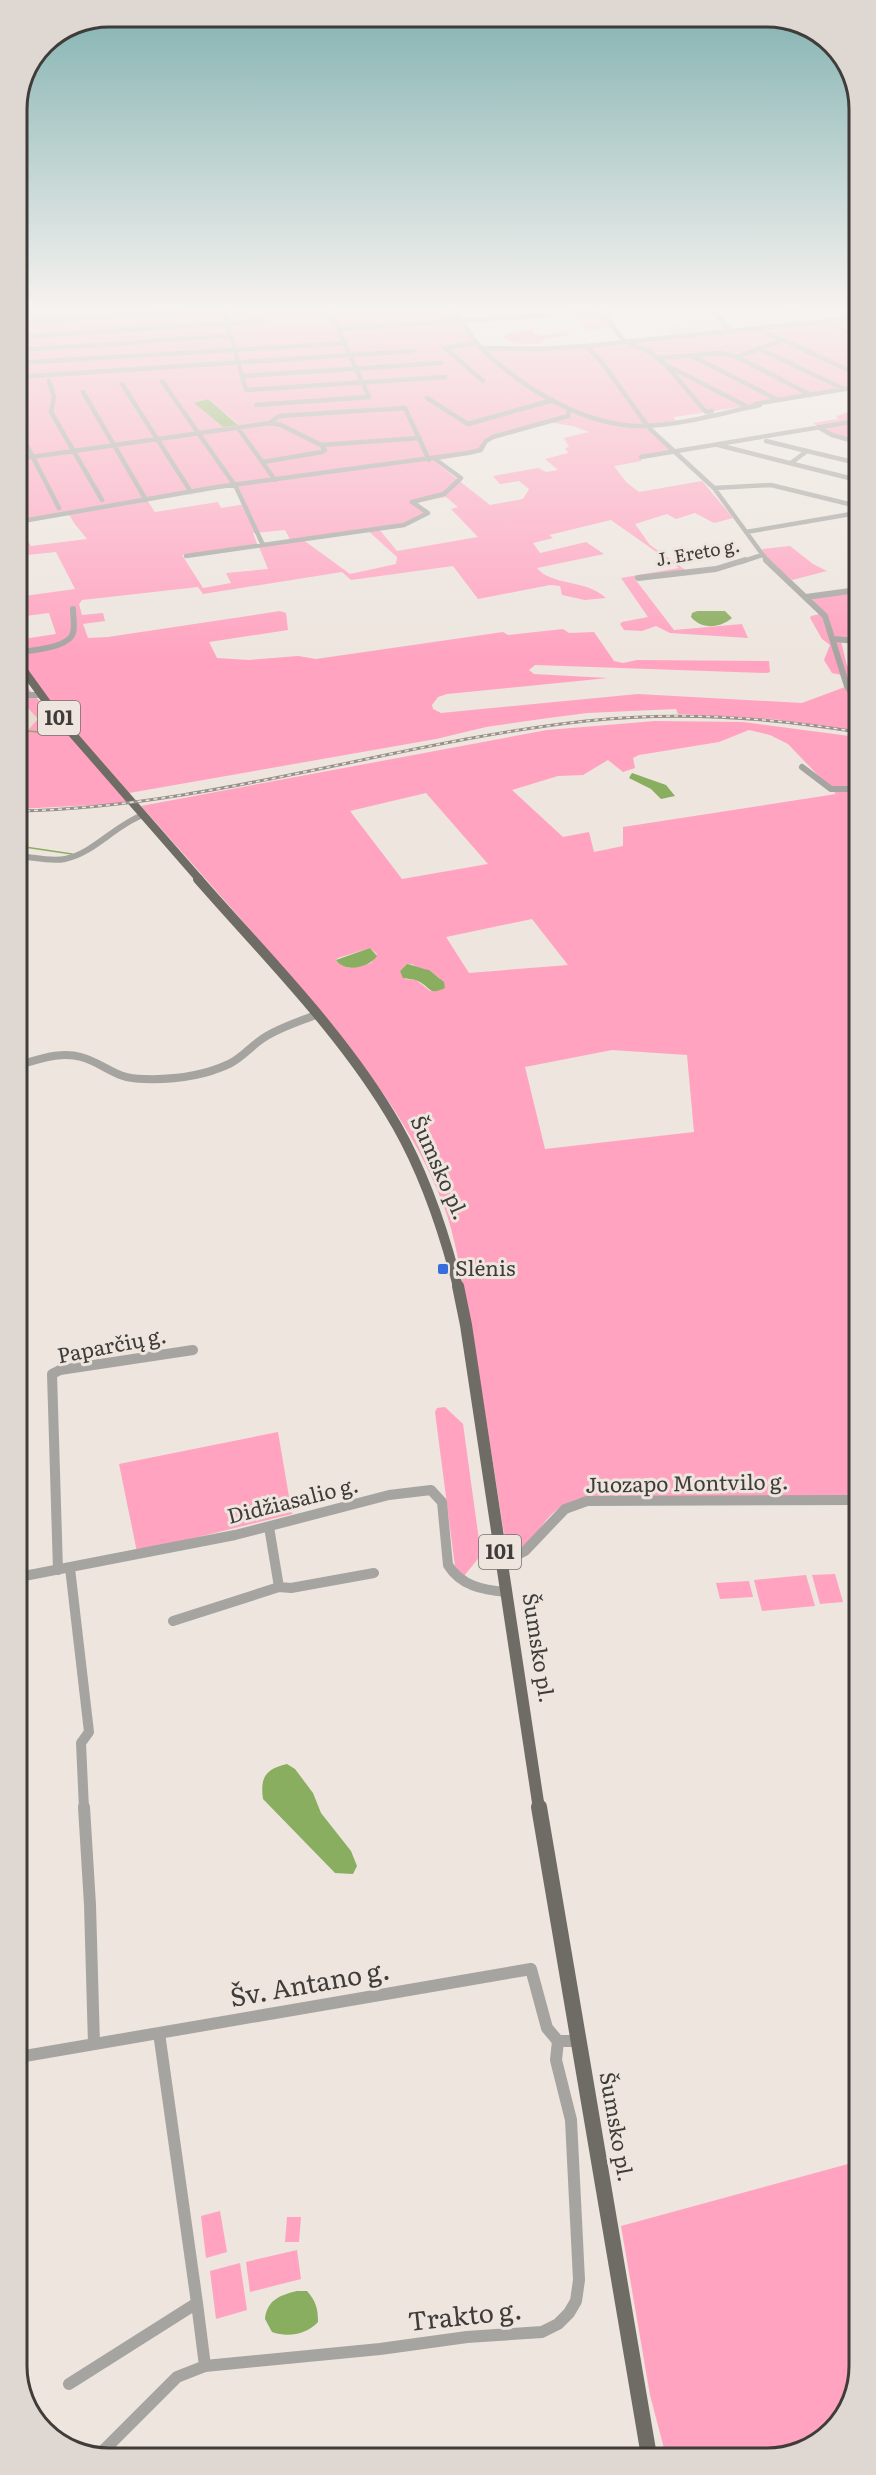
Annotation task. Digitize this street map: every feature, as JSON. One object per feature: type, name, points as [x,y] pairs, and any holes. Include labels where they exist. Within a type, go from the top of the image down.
[{"type":"main road","name":"101","points":[[27,676],[40,695]]},
{"type":"main road","name":"Šumsko pl.","points":[[40,695],[316,1015],[365,1077],[397,1126],[423,1177],[442,1227],[466,1325],[506,1592],[648,2448]]},
{"type":"street","points":[[61,428],[102,500]]},
{"type":"street","points":[[104,428],[147,500]]},
{"type":"street","points":[[150,428],[191,492]]},
{"type":"street","points":[[194,428],[233,485],[263,545]]},
{"type":"street","points":[[238,428],[275,480]]},
{"type":"street","points":[[27,458],[241,428]]},
{"type":"street","points":[[263,462],[326,450],[321,445],[286,428]]},
{"type":"street","points":[[186,556],[377,529],[421,518],[428,513],[412,502],[444,494],[461,478],[432,459],[415,428]]},
{"type":"street","points":[[27,520],[233,485],[432,459],[480,450],[488,439],[528,428]]},
{"type":"street","points":[[649,428],[714,488],[728,504],[762,555],[825,616],[849,690]]},
{"type":"street","points":[[641,457],[815,428]]},
{"type":"street","points":[[819,428],[849,440]]},
{"type":"street","points":[[321,445],[420,438]]},
{"type":"street","points":[[766,441],[849,461]]},
{"type":"street","points":[[27,445],[59,508]]},
{"type":"street","points":[[718,445],[849,478]]},
{"type":"street","points":[[791,463],[807,451]]},
{"type":"street","points":[[714,488],[771,484],[849,504]]},
{"type":"street","points":[[746,532],[849,514]]},
{"type":"street","name":"J. Ereto g.","points":[[638,578],[716,569],[762,555]]},
{"type":"street","points":[[806,597],[849,591]]},
{"type":"street","points":[[27,652],[40,651],[69,639],[73,634],[73,609]]},
{"type":"street","points":[[834,639],[849,640]]},
{"type":"street","points":[[27,695],[40,695]]},
{"type":"street","points":[[802,767],[828,790],[849,790]]},
{"type":"street","points":[[27,857],[59,860],[73,857],[123,823],[143,815]]},
{"type":"street","points":[[27,1063],[47,1058],[74,1056],[83,1058],[120,1077],[133,1079],[184,1076],[240,1058],[261,1040],[316,1015]]},
{"type":"street","name":"Paparčių g.","points":[[58,1570],[52,1374],[60,1370],[193,1350]]},
{"type":"street","name":"Didžiasalio g.","points":[[27,1576],[269,1527],[356,1503],[431,1490],[440,1497],[442,1502],[448,1563],[452,1573],[467,1584],[506,1592]]},
{"type":"street","name":"Juozapo Montvilo g.","points":[[501,1557],[517,1555],[525,1551],[565,1509],[587,1501],[849,1500]]},
{"type":"street","points":[[269,1527],[279,1587]]},
{"type":"street","points":[[70,1568],[89,1732],[81,1743],[90,1905],[94,2044]]},
{"type":"street","points":[[173,1621],[279,1587],[291,1588],[374,1573]]},
{"type":"street","name":"Šv. Antano g.","points":[[27,2056],[531,1969],[547,2028],[558,2041]]},
{"type":"street","points":[[159,2033],[205,2366]]},
{"type":"street","points":[[558,2041],[579,2041]]},
{"type":"street","name":"Trakto g.","points":[[106,2448],[177,2377],[205,2366],[380,2349],[468,2337],[542,2332],[558,2324],[569,2313],[576,2301],[579,2280],[571,2120],[556,2060],[558,2041]]},
{"type":"street","points":[[69,2384],[197,2303]]},
{"type":"shaded area","points":[[27,428],[529,428],[492,438],[483,452],[434,461],[490,505],[523,499],[529,489],[519,481],[500,484],[493,476],[538,468],[546,472],[558,470],[545,459],[568,453],[565,448],[569,447],[564,438],[589,432],[577,428],[645,428],[672,451],[639,457],[642,461],[614,466],[626,482],[639,492],[702,481],[733,518],[714,523],[695,513],[676,519],[667,514],[635,524],[650,545],[687,571],[635,579],[674,630],[742,624],[748,638],[670,633],[656,626],[642,631],[624,630],[620,624],[622,622],[648,617],[621,578],[679,568],[611,520],[549,535],[553,538],[533,543],[540,553],[586,542],[604,554],[537,568],[551,578],[589,588],[606,598],[585,600],[562,595],[560,586],[550,585],[478,599],[453,566],[351,580],[342,572],[203,594],[198,587],[82,600],[79,604],[82,615],[103,613],[105,621],[83,624],[88,638],[280,611],[286,613],[288,630],[209,642],[217,658],[249,660],[298,656],[316,659],[503,632],[508,635],[563,629],[569,633],[594,632],[614,661],[623,663],[637,660],[769,661],[770,672],[535,665],[529,670],[534,674],[608,678],[447,694],[438,697],[432,705],[433,709],[441,713],[638,694],[802,703],[845,687],[842,675],[832,673],[824,660],[830,645],[822,639],[810,618],[820,614],[811,598],[849,592],[849,642],[841,641],[847,666],[849,666],[849,730],[773,719],[678,714],[676,709],[587,713],[486,727],[436,739],[129,793],[50,702],[27,669],[27,638],[56,634],[49,613],[27,616],[27,596],[75,589],[56,552],[27,555],[27,540],[31,546],[87,539],[68,513],[27,519]],"holes":[[[238,486],[246,504],[221,508],[218,502],[155,512],[147,500]],[[446,497],[458,507],[451,509],[478,537],[397,551],[379,529],[413,521],[428,512],[417,502]],[[366,529],[397,557],[396,564],[350,574],[302,539]],[[285,530],[291,541],[259,547],[268,569],[226,573],[231,583],[203,588],[182,555],[257,544],[253,533]]]},
{"type":"shaded area","points":[[819,428],[849,428],[849,438]]},
{"type":"shaded area","points":[[790,546],[813,564],[827,571],[792,580],[767,559],[762,549]]},
{"type":"shaded area","points":[[725,611],[732,618],[717,626],[706,626],[691,617],[692,613]]},
{"type":"shaded area","points":[[27,687],[129,803],[27,809],[27,730],[38,719],[27,707]]},
{"type":"shaded area","points":[[27,707],[38,719],[27,730]]},
{"type":"shaded area","points":[[655,721],[743,722],[849,736],[849,1496],[591,1496],[570,1502],[556,1510],[520,1548],[514,1550],[507,1544],[456,1251],[447,1215],[419,1152],[384,1094],[342,1040],[260,941],[141,806],[547,730]],"holes":[[[749,730],[770,735],[788,744],[836,794],[623,827],[623,846],[594,852],[589,832],[563,837],[512,790],[558,776],[583,775],[608,760],[623,772],[635,768],[633,758],[639,755],[719,742]],[[426,793],[488,864],[402,879],[350,811]],[[532,919],[568,965],[469,973],[446,937]],[[370,948],[377,954],[371,963],[352,968],[343,966],[336,960]],[[407,964],[412,964],[436,975],[445,988],[430,991],[416,980],[405,979],[400,971]],[[612,1050],[687,1055],[694,1132],[545,1149],[525,1067]]]},
{"type":"shaded area","points":[[632,773],[666,785],[675,796],[661,799],[651,789],[629,778]]},
{"type":"shaded area","points":[[370,948],[377,956],[363,966],[345,967],[336,960]]},
{"type":"shaded area","points":[[407,964],[429,970],[444,982],[445,988],[432,991],[418,981],[403,978],[400,971]]},
{"type":"shaded area","points":[[445,1407],[463,1424],[481,1555],[464,1576],[455,1566],[435,1412],[437,1408]]},
{"type":"shaded area","points":[[278,1432],[292,1514],[137,1552],[119,1464]]},
{"type":"shaded area","points":[[835,1574],[843,1602],[820,1604],[812,1575]]},
{"type":"shaded area","points":[[806,1575],[815,1606],[762,1611],[754,1580]]},
{"type":"shaded area","points":[[749,1581],[753,1597],[720,1599],[716,1583]]},
{"type":"shaded area","points":[[287,1764],[295,1769],[313,1793],[321,1813],[351,1851],[357,1866],[353,1874],[335,1873],[263,1799],[262,1785],[266,1775]]},
{"type":"shaded area","points":[[849,2164],[848,2377],[845,2392],[838,2407],[821,2428],[798,2442],[778,2447],[664,2448],[650,2395],[621,2226]]},
{"type":"shaded area","points":[[220,2211],[227,2252],[206,2258],[201,2216]]},
{"type":"shaded area","points":[[287,2217],[301,2217],[299,2242],[285,2242]]},
{"type":"shaded area","points":[[297,2250],[301,2279],[250,2292],[246,2262]]},
{"type":"shaded area","points":[[240,2263],[247,2310],[216,2319],[210,2271]]},
{"type":"shaded area","points":[[297,2291],[307,2291],[313,2298],[318,2322],[297,2334],[284,2335],[272,2332],[265,2319],[268,2307],[275,2299]]},
{"type":"waterway","points":[[27,731],[58,734]]},
{"type":"waterway","points":[[27,847],[72,854]]},
{"type":"railway","points":[[27,810],[90,807],[161,798],[444,743],[586,721],[654,716],[722,717],[849,731]]},
{"type":"place","name":"Slėnis","points":[[443,1269]]}]
